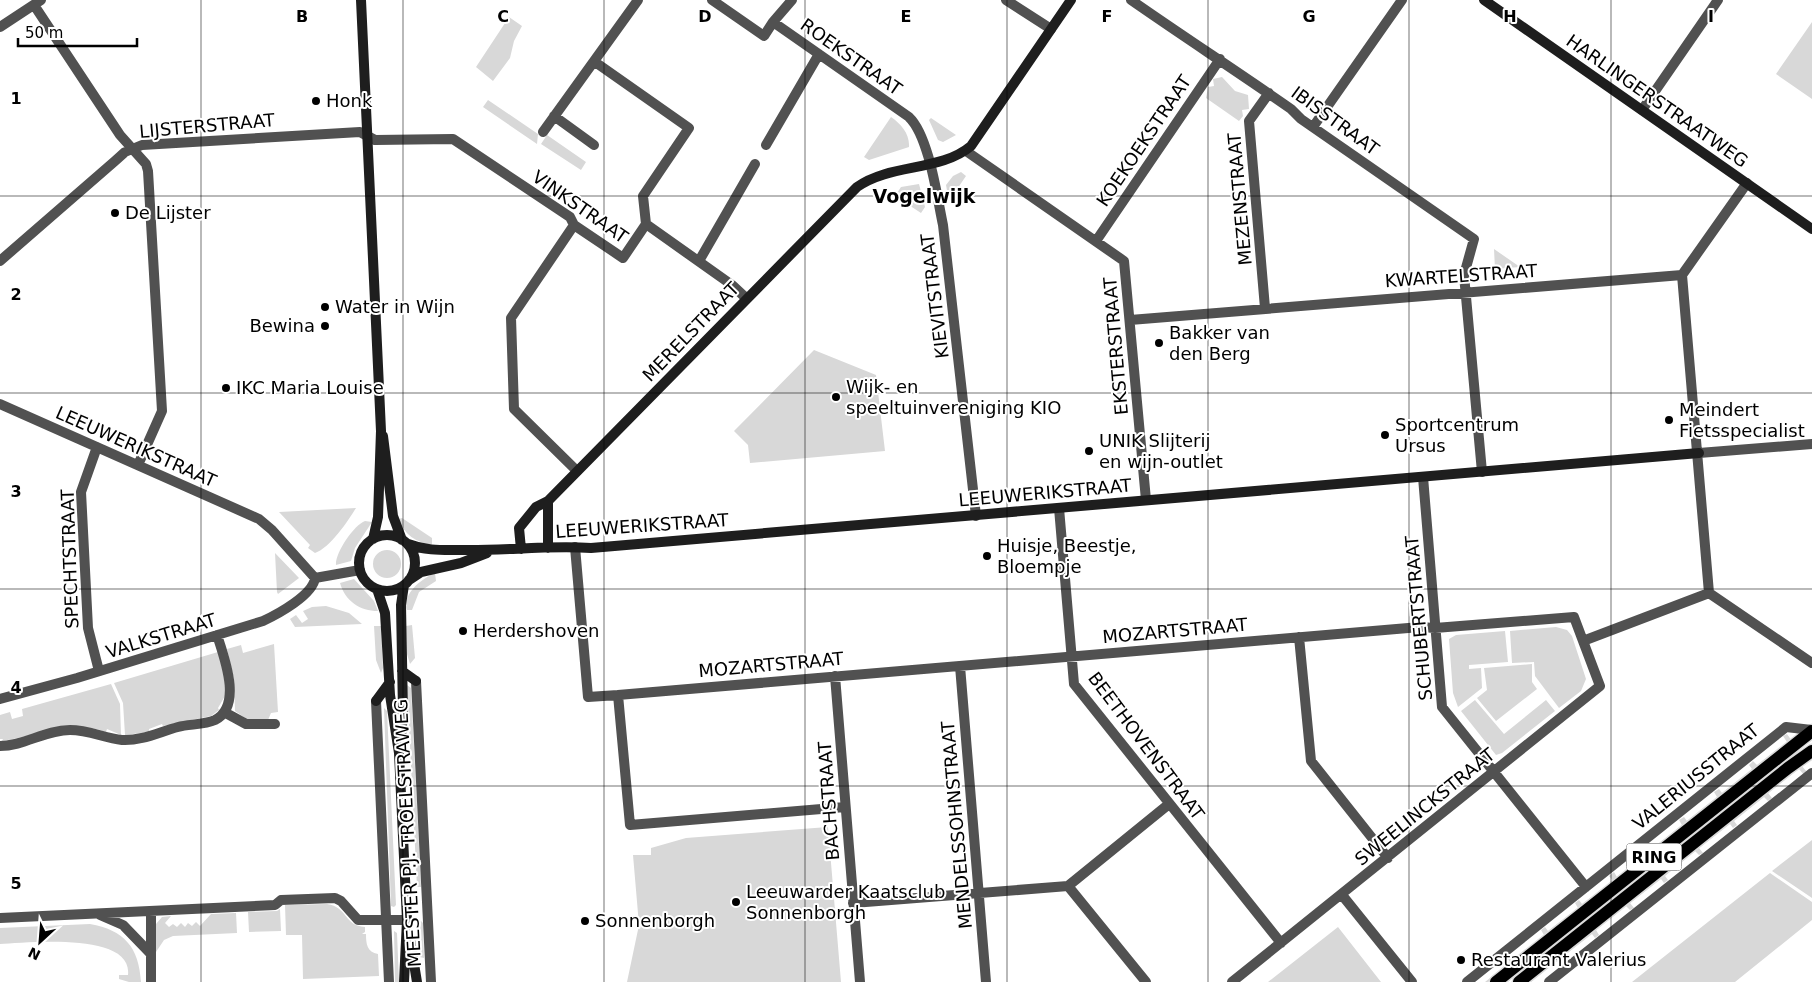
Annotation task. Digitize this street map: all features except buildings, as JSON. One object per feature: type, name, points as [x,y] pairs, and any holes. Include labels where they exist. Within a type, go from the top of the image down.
[{"type":"main road","name":"VALERIUSSTRAAT","points":[[1496,982],[1812,731]]},
{"type":"main road","name":"RING","points":[[1519,982],[1788,768],[1812,751]]},
{"type":"street","points":[[361,0],[381,431],[378,517],[373,539]]},
{"type":"street","points":[[542,132],[582,74],[594,62],[638,0]]},
{"type":"street","name":"ROEKSTRAAT","points":[[712,0],[764,36],[773,22],[913,121],[919,129],[929,164]]},
{"type":"street","points":[[773,22],[792,0]]},
{"type":"street","points":[[1006,0],[1051,29]]},
{"type":"street","points":[[966,150],[976,139],[1071,0]]},
{"type":"street","name":"IBISSTRAAT","points":[[1131,0],[1190,42],[1220,59],[1313,127],[1474,239],[1464,275],[1466,292]]},
{"type":"street","points":[[1313,127],[1402,0]]},
{"type":"street","name":"HARLINGERSTRAATWEG","points":[[1484,0],[1812,228]]},
{"type":"street","points":[[1642,110],[1718,0]]},
{"type":"street","points":[[0,26],[37,2],[120,135],[146,164],[149,179],[162,411],[138,465]]},
{"type":"street","points":[[766,145],[819,54]]},
{"type":"street","name":"KOEKOEKSTRAAT","points":[[1096,242],[1220,59]]},
{"type":"street","points":[[594,62],[689,128],[643,196],[646,224]]},
{"type":"street","name":"MEZENSTRAAT","points":[[1265,308],[1250,121],[1268,93]]},
{"type":"street","points":[[554,116],[594,145]]},
{"type":"street","name":"LIJSTERSTRAAT","points":[[0,261],[132,148],[151,143],[360,132],[367,136]]},
{"type":"street","name":"VINKSTRAAT","points":[[367,136],[374,140],[453,139],[570,217],[574,225],[623,258],[646,224],[732,285],[746,298]]},
{"type":"street","name":"MERELSTRAAT","points":[[521,549],[519,528],[536,507],[548,501],[857,187],[878,175],[929,164],[966,150]]},
{"type":"street","name":"EKSTERSTRAAT","points":[[966,150],[1124,261],[1146,500]]},
{"type":"street","points":[[699,261],[755,164]]},
{"type":"street","name":"KIEVITSTRAAT","points":[[929,164],[943,225],[976,516]]},
{"type":"street","points":[[1710,593],[1682,275],[1747,184]]},
{"type":"street","points":[[574,225],[511,318],[514,409],[577,471]]},
{"type":"street","name":"KWARTELSTRAAT","points":[[1130,320],[1682,275]]},
{"type":"street","points":[[1466,292],[1482,472]]},
{"type":"street","name":"LEEUWERIKSTRAAT","points":[[0,404],[259,520],[272,530],[315,578]]},
{"type":"street","points":[[381,431],[386,448],[394,516],[414,558],[415,566],[406,583],[391,591],[377,589],[363,578],[360,570],[360,555],[363,548],[373,539],[388,535],[405,542]]},
{"type":"street","name":"LEEUWERIKSTRAAT","points":[[405,542],[422,549],[490,552],[521,549],[591,548],[1812,444]]},
{"type":"street","name":"SPECHTSTRAAT","points":[[97,447],[80,492],[88,628],[99,671]]},
{"type":"street","name":"SCHUBERTSTRAAT","points":[[1423,477],[1442,707],[1586,886]]},
{"type":"street","points":[[548,501],[548,548]]},
{"type":"street","name":"BEETHOVENSTRAAT","points":[[1059,508],[1074,684],[1281,943]]},
{"type":"street","name":"MOZARTSTRAAT","points":[[574,547],[588,697],[1420,627],[1436,628],[1574,617],[1583,641]]},
{"type":"street","name":"LEEUWERIKSTRAAT","points":[[406,583],[421,572],[461,562],[490,552]]},
{"type":"street","points":[[315,578],[360,570]]},
{"type":"street","name":"VALKSTRAAT","points":[[0,699],[99,671],[273,617],[311,589],[315,578]]},
{"type":"street","name":"MEESTER P.J. TROELSTRAWEG","points":[[399,753],[403,712],[401,598],[406,583]]},
{"type":"street","name":"MEESTER P.J. TROELSTRAWEG","points":[[377,589],[385,613],[390,682],[399,753],[407,920],[404,982]]},
{"type":"street","points":[[1583,641],[1710,593]]},
{"type":"street","points":[[1710,593],[1812,663]]},
{"type":"street","points":[[0,746],[18,744],[38,736],[68,730],[97,733],[123,740],[142,739],[177,727],[211,721],[224,712],[229,699],[230,688],[217,635]]},
{"type":"street","points":[[1299,637],[1311,760],[1388,858]]},
{"type":"street","name":"SWEELINCKSTRAAT","points":[[1232,982],[1600,686],[1583,641]]},
{"type":"street","name":"MENDELSSOHNSTRAAT","points":[[960,666],[986,982]]},
{"type":"street","name":"MEESTER P.J. TROELSTRAWEG","points":[[402,671],[416,682],[431,982]]},
{"type":"street","name":"BACHSTRAAT","points":[[835,676],[860,982]]},
{"type":"street","name":"MEESTER P.J. TROELSTRAWEG","points":[[389,982],[376,701],[390,682]]},
{"type":"street","points":[[618,695],[630,825],[845,807]]},
{"type":"street","points":[[224,712],[246,724],[275,724]]},
{"type":"street","name":"VALERIUSSTRAAT","points":[[1467,982],[1786,727],[1812,731]]},
{"type":"street","points":[[1549,982],[1812,773]]},
{"type":"street","points":[[853,904],[1068,886],[1169,804]]},
{"type":"street","points":[[1068,886],[1146,982]]},
{"type":"street","points":[[1342,895],[1412,982]]},
{"type":"street","points":[[0,918],[275,905],[282,900],[330,898],[341,901],[358,920],[407,920]]},
{"type":"street","points":[[151,912],[151,982]]},
{"type":"street","points":[[97,914],[123,925],[150,953]]},
{"type":"street","name":"MEESTER P.J. TROELSTRAWEG","points":[[407,920],[417,982]]},
{"type":"shaded area","points":[[509,17],[522,26],[514,41],[510,58],[493,81],[476,67]]},
{"type":"shaded area","points":[[1812,22],[1812,99],[1776,74]]},
{"type":"shaded area","points":[[1222,77],[1235,91],[1248,95],[1249,109],[1242,110],[1243,116],[1239,121],[1206,98],[1208,87],[1214,86],[1213,79]]},
{"type":"shaded area","points":[[488,100],[538,134],[537,144],[483,107]]},
{"type":"shaded area","points":[[891,117],[904,130],[908,138],[909,147],[869,160],[864,157]]},
{"type":"shaded area","points":[[931,118],[956,135],[943,142],[938,140],[929,120]]},
{"type":"shaded area","points":[[547,135],[586,162],[581,170],[541,144]]},
{"type":"shaded area","points":[[961,172],[966,176],[951,198],[948,196],[946,185],[953,176]]},
{"type":"shaded area","points":[[919,184],[925,207],[921,213],[895,196],[901,187]]},
{"type":"shaded area","points":[[1494,249],[1520,267],[1495,269]]},
{"type":"shaded area","points":[[814,350],[876,375],[885,451],[750,463],[748,445],[734,431]]},
{"type":"shaded area","points":[[356,508],[327,546],[315,553],[308,548],[310,545],[279,512]]},
{"type":"shaded area","points":[[402,518],[432,538],[432,545],[411,537],[401,525],[399,519]]},
{"type":"shaded area","points":[[365,521],[372,522],[355,548],[351,561],[336,565],[346,540]]},
{"type":"shaded area","points":[[387,550],[397,554],[401,564],[397,574],[387,578],[377,574],[373,564],[377,554]]},
{"type":"shaded area","points":[[275,553],[299,578],[278,594],[277,592]]},
{"type":"shaded area","points":[[435,573],[436,581],[419,592],[412,610],[407,610],[407,598],[410,593],[424,579]]},
{"type":"shaded area","points":[[354,579],[374,601],[378,611],[359,607],[349,600],[340,583]]},
{"type":"shaded area","points":[[326,606],[349,613],[362,624],[295,627],[290,619],[296,615],[302,623],[308,619],[303,611],[312,607]]},
{"type":"shaded area","points":[[412,625],[415,658],[410,664],[407,654],[406,626]]},
{"type":"shaded area","points":[[374,626],[381,626],[383,668],[381,673],[376,660]]},
{"type":"shaded area","points":[[1556,627],[1567,630],[1572,636],[1586,679],[1581,691],[1559,708],[1535,676],[1534,662],[1512,663],[1510,631]]},
{"type":"shaded area","points":[[1505,631],[1508,662],[1469,665],[1469,669],[1481,668],[1482,688],[1458,707],[1453,693],[1449,639],[1456,635]]},
{"type":"shaded area","points":[[274,644],[278,712],[271,713],[268,720],[248,720],[235,711],[234,679],[227,649],[241,645],[243,653]]},
{"type":"shaded area","points":[[218,652],[224,675],[225,696],[218,708],[219,710],[211,716],[163,726],[162,724],[149,729],[149,732],[125,735],[123,703],[114,683]]},
{"type":"shaded area","points":[[1532,664],[1532,682],[1537,689],[1496,721],[1477,698],[1487,690],[1484,668]]},
{"type":"shaded area","points":[[111,684],[120,704],[121,735],[107,729],[106,732],[92,728],[65,727],[15,739],[2,741],[3,739],[0,739],[0,715],[10,712],[12,719],[23,716],[22,709]]},
{"type":"shaded area","points":[[407,685],[411,688],[421,887],[417,887]]},
{"type":"shaded area","points":[[1475,700],[1504,734],[1546,700],[1555,711],[1502,753],[1496,755],[1461,711]]},
{"type":"shaded area","points":[[384,708],[387,711],[396,905],[394,907],[391,906]]},
{"type":"shaded area","points":[[1787,734],[1792,741],[1488,982],[1485,982],[1510,962],[1507,958],[1510,955],[1514,959],[1544,935],[1541,930],[1545,927],[1548,931],[1578,908],[1575,903],[1579,900],[1582,904],[1613,881],[1609,876],[1614,872],[1617,877],[1648,853],[1644,848],[1649,845],[1652,849],[1682,825],[1679,820],[1684,817],[1687,821],[1717,797],[1714,792],[1719,789],[1722,793],[1752,769],[1749,765],[1753,761],[1757,765],[1787,742],[1783,736]]},
{"type":"shaded area","points":[[1801,765],[1807,772],[1804,775],[1799,769],[1768,793],[1772,798],[1768,801],[1764,797],[1734,821],[1737,825],[1733,828],[1730,824],[1699,848],[1703,853],[1699,855],[1695,851],[1665,876],[1668,880],[1664,883],[1661,879],[1630,903],[1634,908],[1630,910],[1626,906],[1596,930],[1599,935],[1595,938],[1592,934],[1561,958],[1565,962],[1561,965],[1557,961],[1531,982],[1527,982]]},
{"type":"shaded area","name":"Leeuwarder Kaatsclub Sonnenborgh","points":[[828,827],[841,982],[627,982],[639,925],[633,855],[651,855],[651,848],[686,838]]},
{"type":"shaded area","points":[[1812,840],[1812,898],[1772,871]]},
{"type":"shaded area","points":[[1770,873],[1812,902],[1812,920],[1735,982],[1632,982]]},
{"type":"shaded area","points":[[327,904],[339,909],[353,923],[365,927],[365,932],[362,934],[366,934],[368,947],[371,951],[378,954],[379,976],[303,979],[302,935],[286,935],[285,905]]},
{"type":"shaded area","points":[[280,909],[281,931],[249,932],[248,912],[277,911]]},
{"type":"shaded area","points":[[236,913],[237,933],[173,936],[164,940],[156,952],[156,924],[162,917],[171,916],[165,923],[169,927],[173,924],[177,927],[181,923],[185,927],[188,923],[192,926],[196,922],[200,926],[211,914]]},
{"type":"shaded area","points":[[421,921],[423,923],[424,958],[420,957],[418,923]]},
{"type":"shaded area","points":[[90,924],[112,931],[128,942],[137,959],[141,982],[129,982],[119,979],[119,975],[128,975],[125,961],[114,951],[97,946],[53,942],[0,944],[0,928]]},
{"type":"shaded area","points":[[1338,927],[1381,982],[1268,982]]},
{"type":"shaded area","points":[[394,931],[397,933],[399,982],[395,982]]},
{"type":"place","name":"Honk","points":[[316,101]]},
{"type":"place","name":"De Lijster","points":[[115,213]]},
{"type":"place","name":"Water in Wijn","points":[[325,307]]},
{"type":"place","name":"Bewina","points":[[325,326]]},
{"type":"place","name":"Bakker van den Berg","points":[[1159,343]]},
{"type":"place","name":"IKC Maria Louise","points":[[226,388]]},
{"type":"place","name":"Wijk- en speeltuinvereniging KIO","points":[[836,397]]},
{"type":"place","name":"Meindert Fietsspecialist","points":[[1669,420]]},
{"type":"place","name":"Sportcentrum Ursus","points":[[1385,435]]},
{"type":"place","name":"UNIK Slijterij en wijn-outlet","points":[[1089,451]]},
{"type":"place","name":"Huisje, Beestje, Bloempje","points":[[987,556]]},
{"type":"place","name":"Herdershoven","points":[[463,631]]},
{"type":"place","name":"Leeuwarder Kaatsclub Sonnenborgh","points":[[736,902]]},
{"type":"place","name":"Sonnenborgh","points":[[585,921]]},
{"type":"place","name":"Restaurant Valerius","points":[[1461,960]]},
{"type":"district","name":"Vogelwijk","points":[[924,196]]}]
